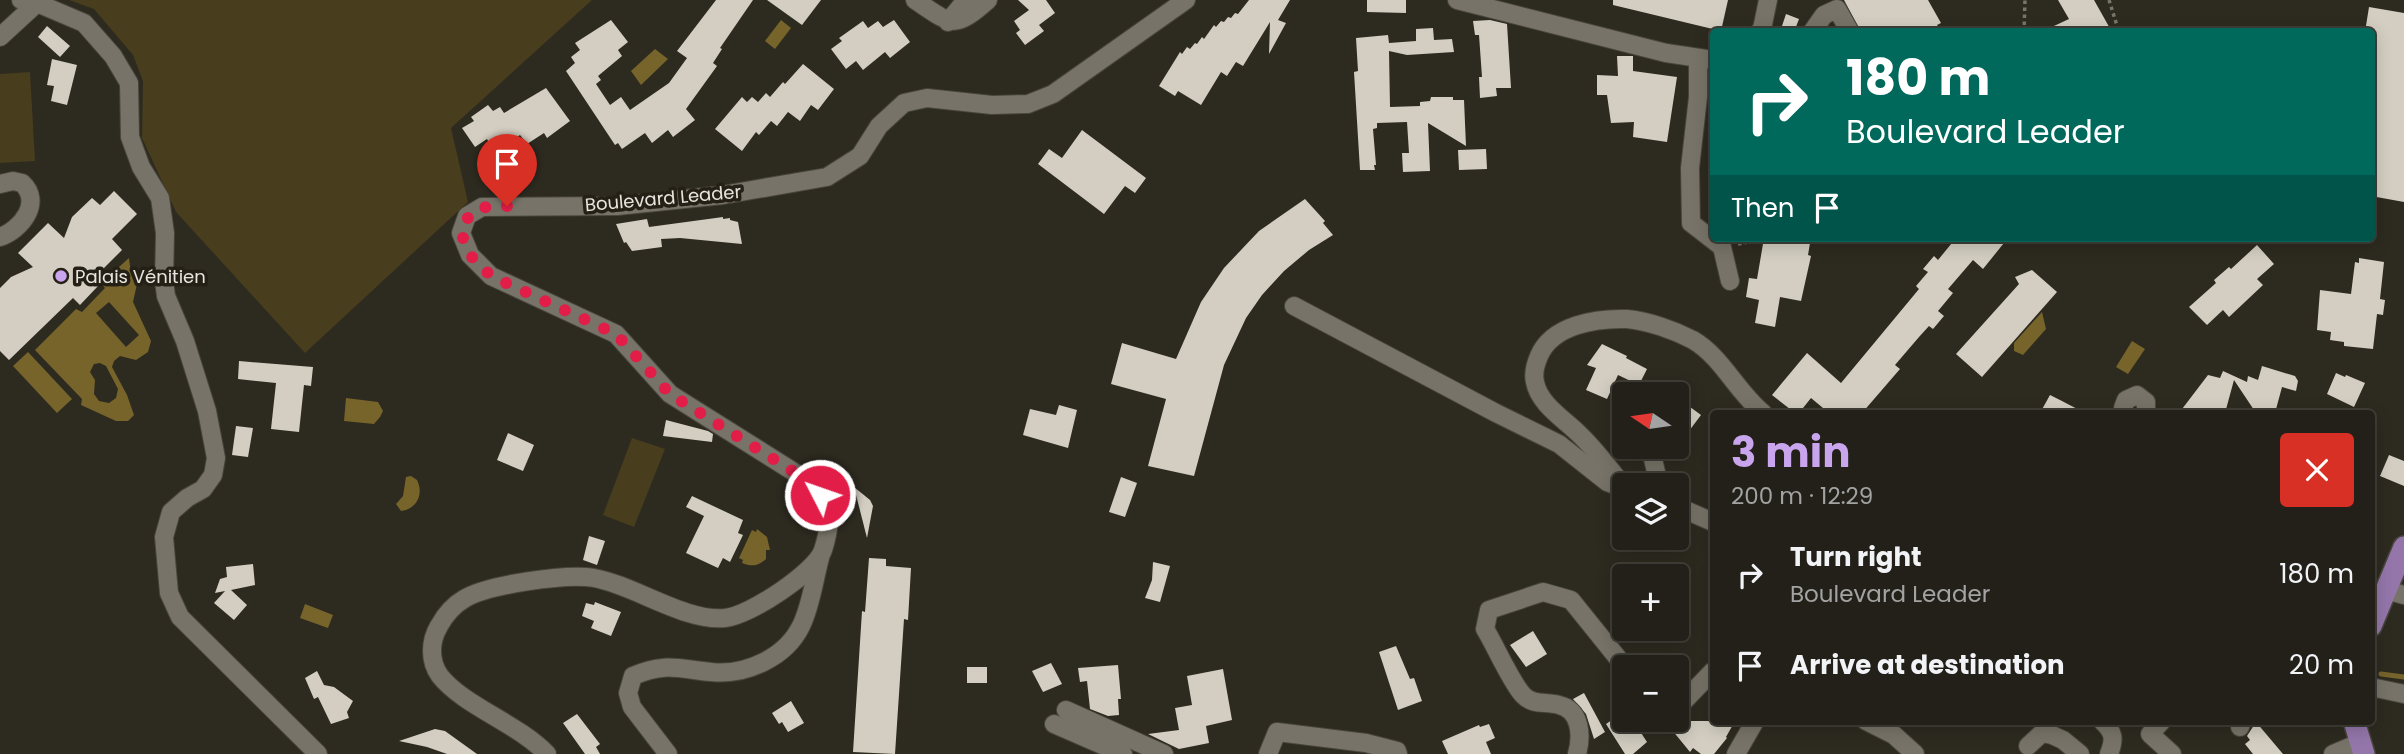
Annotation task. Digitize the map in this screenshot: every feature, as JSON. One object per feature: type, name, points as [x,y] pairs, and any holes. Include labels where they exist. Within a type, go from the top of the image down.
[{"type":"main road","points":[[2375,618],[2387,596],[2404,547]]},
{"type":"main road","points":[[2355,725],[2362,748]]},
{"type":"street","points":[[916,0],[948,22],[960,21],[972,15],[988,0]]},
{"type":"street","points":[[948,22],[966,0]]},
{"type":"street","name":"Boulevard Leader","points":[[820,558],[830,519],[820,495],[805,479],[670,394],[616,334],[491,276],[470,255],[461,233],[467,216],[482,207],[617,206],[723,195],[827,177],[860,156],[879,126],[904,103],[926,98],[992,105],[1028,104],[1053,94],[1186,0]]},
{"type":"street","points":[[1457,0],[1666,53],[1706,60],[1698,97],[1690,168],[1691,223],[1710,238]]},
{"type":"street","points":[[1763,28],[1768,0]]},
{"type":"street","points":[[0,37],[29,2],[84,23],[113,57],[129,83],[130,138],[142,167],[160,198],[165,233],[166,296],[185,341],[207,411],[216,458],[214,475],[203,489],[171,512],[164,537],[169,593],[180,617],[318,754]]},
{"type":"street","points":[[1815,28],[1824,15],[1837,9],[1848,28]]},
{"type":"street","points":[[0,184],[13,181],[22,183],[26,186],[32,203],[30,211],[7,234],[0,237]]},
{"type":"street","points":[[1716,242],[1722,247],[1730,281]]},
{"type":"street","points":[[1294,306],[1559,444],[1612,484]]},
{"type":"street","points":[[1612,473],[1586,441],[1541,397],[1534,381],[1536,364],[1545,343],[1564,329],[1627,319],[1660,326],[1694,341],[1759,410]]},
{"type":"street","points":[[2124,410],[2126,400],[2137,395],[2146,402],[2146,410]]},
{"type":"street","points":[[1689,512],[1710,521]]},
{"type":"street","points":[[547,754],[533,740],[461,694],[440,675],[431,657],[434,633],[446,613],[465,598],[497,588],[566,577],[594,578],[698,615],[725,618],[750,611],[779,592],[820,558]]},
{"type":"street","points":[[668,754],[632,707],[628,693],[633,676],[652,668],[683,668],[721,673],[759,666],[788,646],[802,625],[820,558]]},
{"type":"street","points":[[1577,754],[1581,737],[1576,718],[1561,705],[1534,702],[1523,694],[1485,629],[1489,610],[1543,592],[1571,600],[1615,655]]},
{"type":"street","points":[[1689,696],[1710,674]]},
{"type":"street","points":[[2375,688],[2404,694]]},
{"type":"street","points":[[1066,709],[1164,754]]},
{"type":"street","points":[[1054,724],[1123,754]]},
{"type":"street","points":[[1736,754],[1753,725]]},
{"type":"street","points":[[1874,725],[1894,735],[1915,754]]},
{"type":"street","points":[[2106,725],[2111,729],[2114,741],[2109,754]]},
{"type":"street","points":[[2158,725],[2150,734],[2172,754]]},
{"type":"street","points":[[1268,754],[1277,732],[1366,743],[1397,751],[1398,754]]},
{"type":"street","points":[[2028,746],[2042,733],[2052,735],[2080,754]]},
{"type":"street","points":[[2333,754],[2362,748]]},
{"type":"path","points":[[2024,28],[2025,0]]},
{"type":"path","points":[[2109,0],[2118,28]]},
{"type":"shaded area","points":[[69,0],[592,0],[451,128],[468,202],[305,353],[176,212],[142,138],[143,81],[133,55],[94,9]]},
{"type":"shaded area","points":[[781,20],[791,28],[775,49],[765,41]]},
{"type":"shaded area","points":[[655,49],[668,59],[641,85],[631,71]]},
{"type":"shaded area","points":[[30,72],[35,161],[0,163],[0,74]]},
{"type":"shaded area","points":[[129,258],[131,274],[137,284],[133,302],[151,341],[148,352],[136,360],[120,356],[114,361],[112,367],[134,415],[128,421],[116,421],[81,405],[82,399],[35,350],[76,309],[82,312],[105,288],[101,283]]},
{"type":"shaded area","points":[[2042,312],[2046,329],[2023,355],[2014,351],[2014,343]]},
{"type":"shaded area","points":[[2132,341],[2145,349],[2128,374],[2116,367]]},
{"type":"shaded area","points":[[28,352],[72,399],[57,413],[13,366]]},
{"type":"shaded area","points":[[346,398],[378,402],[383,411],[374,424],[344,421]]},
{"type":"shaded area","points":[[632,438],[665,449],[634,527],[603,515]]},
{"type":"shaded area","points":[[411,476],[419,485],[418,500],[407,510],[401,511],[396,504],[403,496],[406,477]]},
{"type":"shaded area","points":[[757,529],[767,537],[770,550],[766,550],[766,559],[760,563],[742,563],[743,560],[739,558],[752,530],[756,532]]},
{"type":"shaded area","points":[[305,604],[333,615],[328,628],[300,618]]},
{"type":"pier","points":[[109,302],[139,335],[126,347],[96,313]]},
{"type":"pier","points":[[94,364],[106,366],[118,389],[116,398],[109,403],[99,401],[94,394],[95,380],[90,372]]},
{"type":"building","points":[[716,0],[753,0],[720,48],[722,49],[713,63],[717,66],[686,109],[695,120],[673,137],[668,130],[652,143],[645,133],[622,149],[618,143],[615,145],[566,71],[575,63],[571,57],[580,50],[575,43],[611,20],[628,42],[618,50],[622,56],[598,76],[601,80],[596,84],[610,105],[621,97],[630,110],[669,83],[687,58],[677,51]]},
{"type":"building","points":[[767,0],[821,0],[802,25]]},
{"type":"building","points":[[1018,0],[1046,0],[1055,13],[1039,25],[1044,31],[1025,45],[1016,33],[1020,30],[1014,21],[1029,10]]},
{"type":"building","points":[[1249,0],[1290,0],[1278,20],[1286,23],[1269,54],[1270,22],[1243,66],[1236,62],[1227,76],[1221,72],[1201,105],[1178,91],[1175,96],[1159,86],[1180,52],[1182,54],[1187,47],[1190,49],[1202,37],[1204,39],[1214,25],[1216,27],[1221,21],[1238,14]]},
{"type":"building","points":[[1367,0],[1406,0],[1406,13],[1367,12]]},
{"type":"building","points":[[1613,0],[1728,0],[1722,28],[1710,28],[1613,5]]},
{"type":"building","points":[[1844,0],[1928,0],[1941,23],[1937,25],[1939,28],[1859,28]]},
{"type":"building","points":[[2058,0],[2094,0],[2110,28],[2050,28],[2069,19]]},
{"type":"building","points":[[2369,7],[2404,13],[2404,202],[2375,197],[2375,28],[2366,28]]},
{"type":"building","points":[[1786,14],[1799,19],[1796,28],[1781,28]]},
{"type":"building","points":[[894,20],[910,42],[890,58],[885,52],[863,70],[856,61],[846,69],[831,49],[842,41],[839,38],[863,21],[868,28],[878,21],[883,27]]},
{"type":"building","points":[[1490,20],[1507,24],[1511,88],[1496,88],[1497,96],[1480,98],[1479,77],[1482,77],[1479,35],[1475,35],[1473,21]]},
{"type":"building","points":[[47,26],[70,46],[60,57],[38,37]]},
{"type":"building","points":[[1433,28],[1434,40],[1452,39],[1454,52],[1407,55],[1389,51],[1390,107],[1420,106],[1420,102],[1430,101],[1431,97],[1464,100],[1466,146],[1428,123],[1430,171],[1403,172],[1402,153],[1409,153],[1407,122],[1377,123],[1377,128],[1373,129],[1375,170],[1360,170],[1354,72],[1358,71],[1356,38],[1388,35],[1389,43],[1416,41],[1416,29]]},
{"type":"building","points":[[1617,56],[1633,56],[1633,71],[1677,77],[1667,142],[1633,137],[1634,122],[1611,123],[1607,95],[1597,95],[1597,75],[1618,76]]},
{"type":"building","points":[[52,59],[77,65],[67,105],[51,101],[54,86],[47,85]]},
{"type":"building","points":[[803,64],[834,89],[818,110],[811,105],[800,121],[788,112],[777,126],[771,121],[759,135],[756,132],[742,151],[715,129],[742,97],[747,102],[752,97],[758,102],[766,93],[770,97]]},
{"type":"building","points":[[546,88],[570,121],[547,138],[544,133],[527,144],[520,135],[504,147],[499,141],[491,146],[487,139],[475,147],[462,128],[474,121],[471,117],[488,105],[493,111],[500,107],[504,113]]},
{"type":"building","points":[[1082,130],[1146,178],[1135,193],[1125,186],[1104,214],[1038,164],[1049,149],[1062,158]]},
{"type":"building","points":[[1486,149],[1487,169],[1459,170],[1458,150]]},
{"type":"building","name":"Palais Vénitien","points":[[114,191],[137,214],[112,239],[122,250],[93,279],[99,285],[80,305],[73,298],[9,360],[0,351],[0,288],[11,277],[33,267],[18,253],[48,223],[64,238],[72,217],[92,198],[100,205]]},
{"type":"building","points":[[1305,199],[1325,221],[1323,223],[1333,235],[1309,250],[1284,271],[1246,318],[1224,365],[1194,476],[1148,466],[1166,399],[1111,384],[1122,343],[1176,359],[1201,302],[1224,268],[1259,231]]},
{"type":"building","points":[[723,217],[738,222],[742,244],[680,238],[661,239],[662,247],[632,251],[626,242],[624,243],[616,224],[647,219],[649,227]]},
{"type":"building","points":[[1763,242],[1810,243],[1808,255],[1811,256],[1801,301],[1780,297],[1775,327],[1755,323],[1759,300],[1746,297],[1749,278],[1757,279]]},
{"type":"building","points":[[1953,242],[2005,242],[1983,269],[1973,260],[1948,289],[1953,293],[1938,311],[1944,316],[1933,329],[1929,326],[1895,365],[1900,369],[1865,410],[1825,410],[1811,398],[1801,410],[1791,410],[1772,395],[1807,353],[1841,383],[1919,289],[1916,286],[1928,272],[1923,269],[1934,256],[1938,260]]},
{"type":"building","points":[[2257,245],[2274,264],[2257,279],[2263,285],[2229,317],[2223,310],[2207,325],[2189,307],[2216,283],[2214,280],[2229,267],[2231,269]]},
{"type":"building","points":[[2359,258],[2384,262],[2380,299],[2385,300],[2383,315],[2377,314],[2373,349],[2344,346],[2344,342],[2330,340],[2331,332],[2317,330],[2320,290],[2351,294],[2355,262],[2359,263]]},
{"type":"building","points":[[2032,270],[2057,292],[1982,377],[1956,354],[2019,284],[2015,277]]},
{"type":"building","points":[[1602,344],[1647,369],[1640,382],[1633,382],[1618,375],[1615,382],[1612,382],[1607,399],[1586,390],[1596,368],[1587,365]]},
{"type":"building","points":[[239,361],[313,367],[311,386],[304,385],[299,432],[271,429],[276,383],[238,379]]},
{"type":"building","points":[[2262,366],[2295,376],[2298,381],[2296,391],[2282,387],[2276,410],[2254,410],[2234,380],[2226,410],[2181,410],[2208,375],[2220,378],[2223,371],[2247,382],[2248,376],[2258,380]]},
{"type":"building","points":[[2336,373],[2365,383],[2354,407],[2327,394]]},
{"type":"building","points":[[2050,395],[2079,410],[2042,410]]},
{"type":"building","points":[[1059,405],[1077,410],[1068,448],[1023,435],[1030,409],[1056,415]]},
{"type":"building","points":[[1689,406],[1701,415],[1689,431]]},
{"type":"building","points":[[666,420],[708,431],[713,434],[712,442],[663,436]]},
{"type":"building","points":[[236,426],[253,428],[248,457],[232,455]]},
{"type":"building","points":[[508,433],[534,445],[523,471],[497,460]]},
{"type":"building","points":[[2389,455],[2404,461],[2404,486],[2380,476]]},
{"type":"building","points":[[1121,477],[1137,483],[1125,517],[1109,512]]},
{"type":"building","points":[[854,487],[870,500],[873,506],[867,538]]},
{"type":"building","points":[[692,496],[743,520],[738,533],[743,535],[730,562],[723,558],[718,568],[686,553],[704,516],[686,507]]},
{"type":"building","points":[[589,536],[605,541],[597,565],[583,560]]},
{"type":"building","points":[[869,558],[886,559],[886,566],[911,568],[908,620],[904,619],[895,754],[853,752],[862,611],[865,612]]},
{"type":"building","points":[[1153,562],[1170,566],[1160,602],[1145,598],[1152,580]]},
{"type":"building","points":[[253,564],[255,585],[231,590],[247,605],[234,620],[214,603],[225,591],[215,593],[220,579],[227,577],[226,567]]},
{"type":"building","points":[[595,602],[621,612],[611,636],[591,628],[594,621],[582,616],[586,603],[594,605]]},
{"type":"building","points":[[1533,631],[1547,654],[1526,667],[1510,645]]},
{"type":"building","points":[[1396,646],[1410,679],[1414,678],[1422,701],[1398,710],[1379,652]]},
{"type":"building","points":[[1051,663],[1062,684],[1043,692],[1032,671]]},
{"type":"building","points":[[1118,665],[1121,699],[1118,699],[1119,715],[1108,716],[1090,709],[1087,681],[1080,682],[1078,668]]},
{"type":"building","points":[[967,667],[987,667],[987,683],[967,683]]},
{"type":"building","points":[[1223,669],[1232,720],[1206,726],[1209,743],[1179,749],[1148,734],[1179,730],[1175,708],[1192,705],[1187,676]]},
{"type":"building","points":[[317,671],[324,685],[334,687],[353,701],[347,712],[349,718],[331,724],[318,697],[314,699],[305,678]]},
{"type":"building","points":[[1584,693],[1605,732],[1594,739],[1586,714],[1573,699]]},
{"type":"building","points":[[791,701],[804,723],[788,732],[772,713]]},
{"type":"building","points":[[577,714],[600,744],[596,747],[600,754],[585,754],[563,723]]},
{"type":"building","points":[[1689,719],[1710,721],[1710,725],[1733,725],[1727,738],[1714,754],[1701,754],[1693,748],[1690,752],[1674,732],[1689,732]]},
{"type":"building","points":[[1612,720],[1612,732],[1640,732],[1647,742],[1633,754],[1625,754],[1606,724]]},
{"type":"building","points":[[1489,724],[1495,738],[1486,742],[1491,754],[1448,754],[1442,741],[1479,725]]},
{"type":"building","points":[[2254,725],[2259,725],[2283,754],[2253,754],[2245,744],[2250,740],[2247,736]]},
{"type":"building","points":[[435,729],[445,731],[477,754],[447,754],[399,741]]},
{"type":"waterway","points":[[2381,674],[2404,677]]},
{"type":"place","name":"Palais Vénitien","points":[[61,276]]},
{"type":"route","points":[[507,206],[482,207],[467,216],[461,233],[470,255],[491,276],[616,334],[670,394],[805,479],[820,495]]}]
